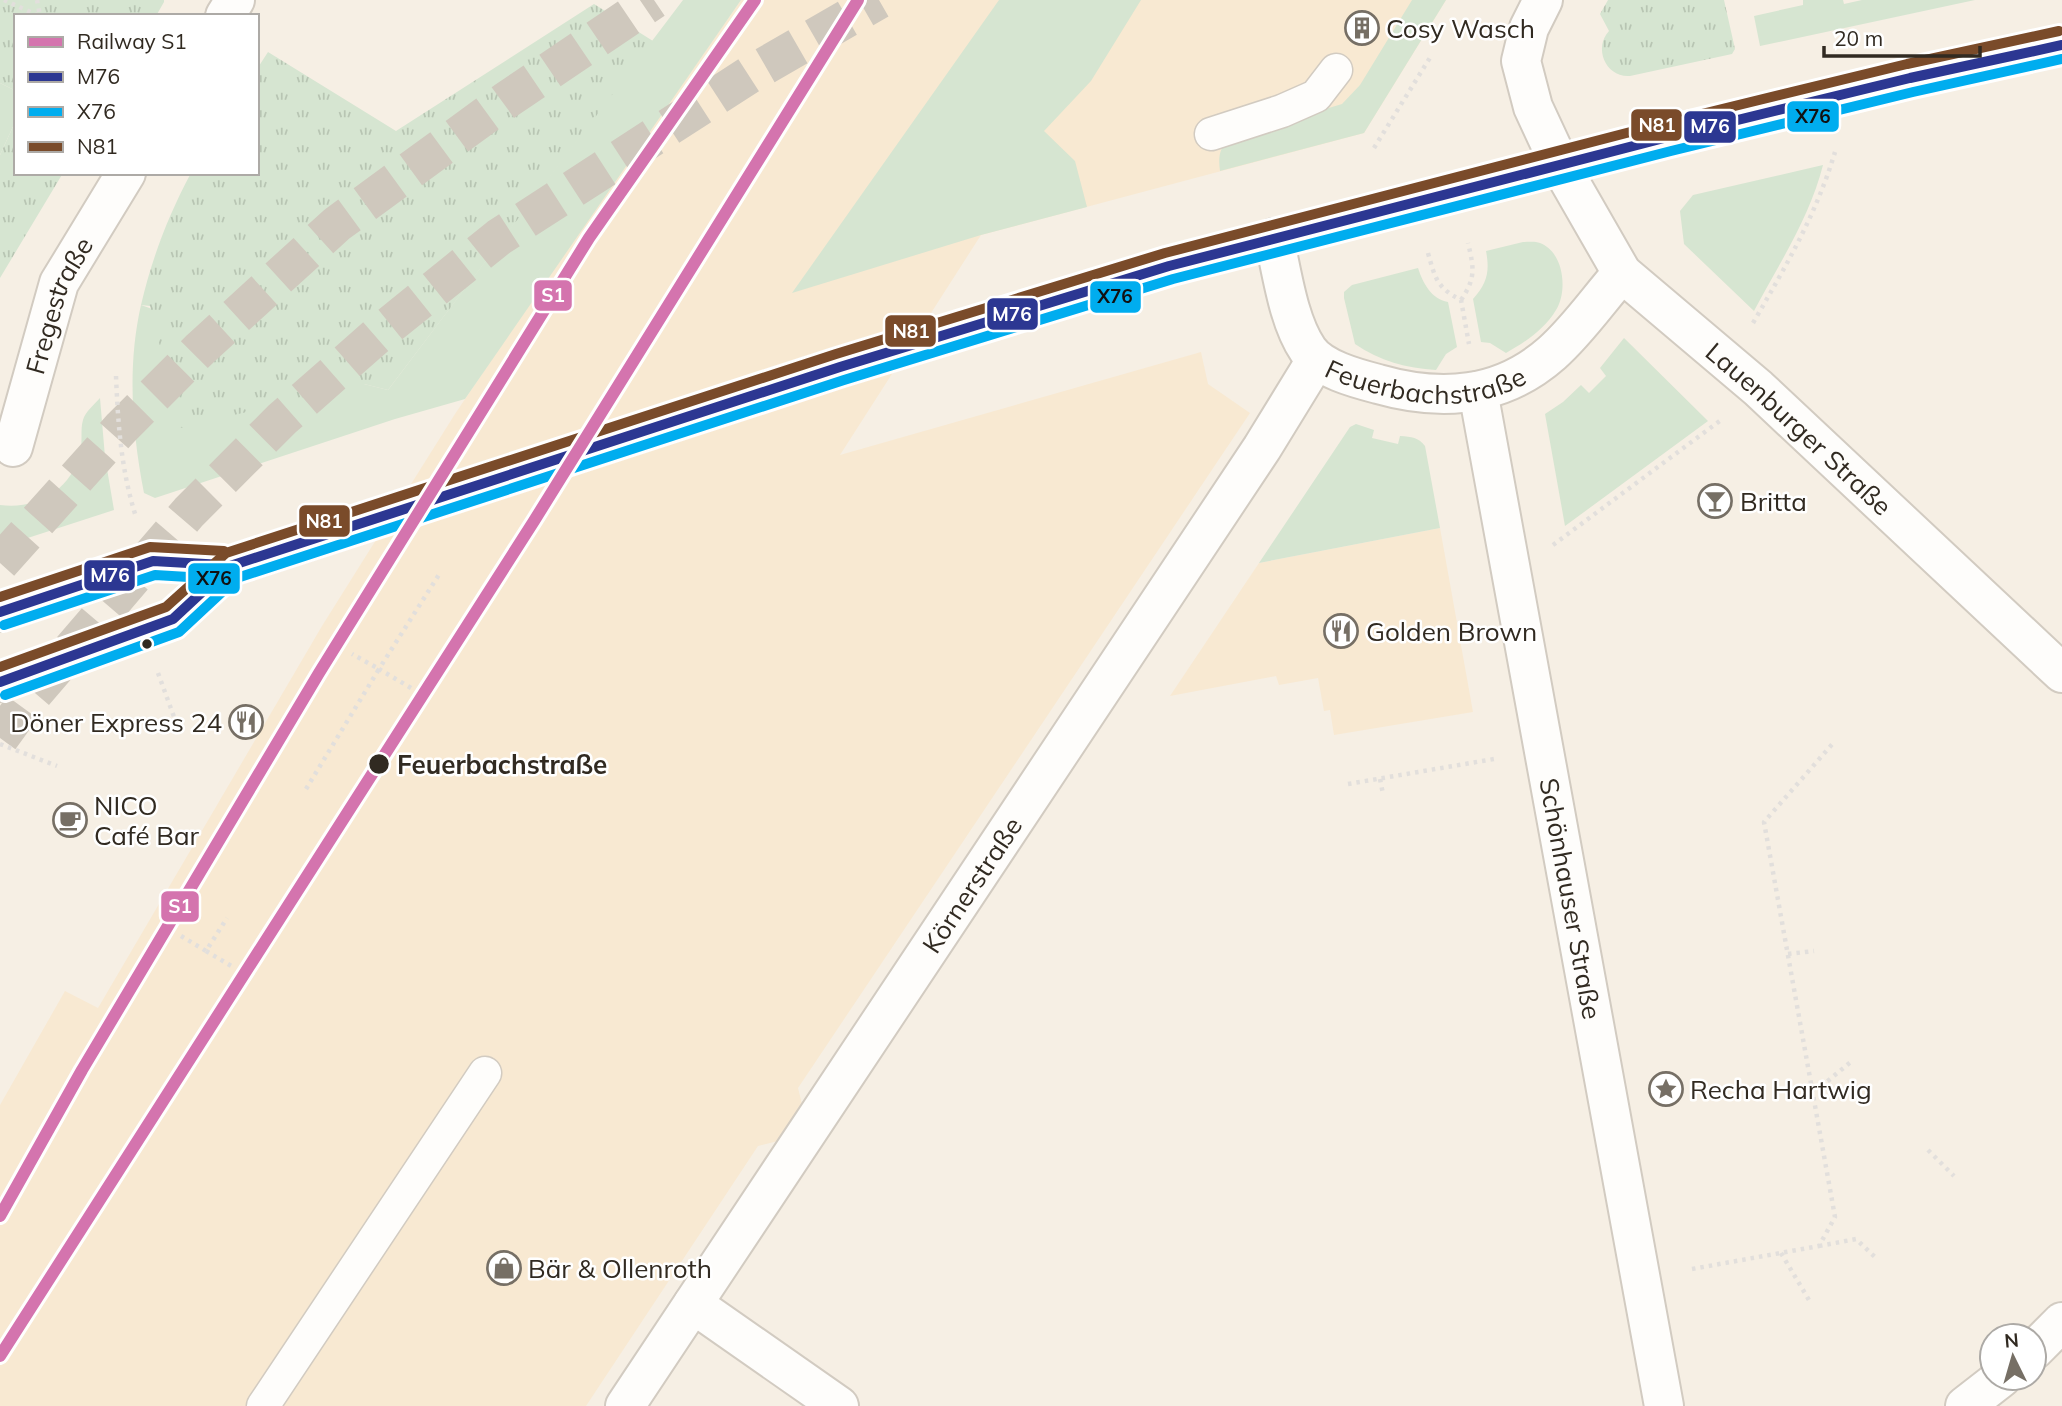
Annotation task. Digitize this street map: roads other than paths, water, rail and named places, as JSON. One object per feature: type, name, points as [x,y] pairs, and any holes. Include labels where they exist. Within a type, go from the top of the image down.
[{"type":"street","points":[[1543,0],[1529,28],[1521,61],[1533,107],[1560,165]]},
{"type":"street","points":[[0,612],[153,561],[230,566],[911,345],[1169,266],[1910,78],[2062,46]]},
{"type":"street","name":"Lauenburger Straße","points":[[1560,165],[1622,273],[1758,388],[2062,673]]},
{"type":"street","name":"Fregestraße","points":[[13,447],[58,283],[125,175]]},
{"type":"street","name":"Feuerbachstraße","points":[[1274,238],[1299,334],[1316,360],[1369,382],[1406,392],[1444,396],[1474,373],[1511,380],[1534,367],[1553,352],[1622,273]]},
{"type":"street","name":"Körnerstraße","points":[[625,1406],[1262,449],[1316,360]]},
{"type":"street","name":"Schönhauser Straße","points":[[1474,373],[1664,1406]]},
{"type":"street","points":[[0,682],[173,619],[230,566]]},
{"type":"street","points":[[692,1304],[839,1406]]},
{"type":"street","points":[[2048,1336],[2062,1322]]},
{"type":"street","points":[[1965,1406],[1983,1392]]},
{"type":"lane","points":[[1211,134],[1282,111],[1316,96],[1336,70]]},
{"type":"lane","points":[[263,1406],[485,1073]]},
{"type":"tunnel","points":[[0,563],[121,428],[200,349],[337,224],[505,101],[654,0]]},
{"type":"tunnel","points":[[0,738],[24,705],[189,512],[282,419],[381,332],[499,237],[749,75],[879,0]]},
{"type":"rail line","name":"S1","points":[[0,1216],[82,1070],[319,673],[589,238],[755,0]]},
{"type":"rail line","name":"S1","points":[[0,1356],[534,521],[858,0]]},
{"type":"place","name":"Cosy Wasch","points":[[1362,28]]},
{"type":"place","name":"Britta","points":[[1715,501]]},
{"type":"place","name":"Golden Brown","points":[[1341,631]]},
{"type":"place","name":"Döner Express 24","points":[[246,722]]},
{"type":"place","name":"Feuerbachstraße","points":[[379,764]]},
{"type":"place","name":"NICO Café Bar","points":[[70,820]]},
{"type":"place","name":"Recha Hartwig","points":[[1666,1089]]},
{"type":"place","name":"Bär & Ollenroth","points":[[504,1268]]}]
